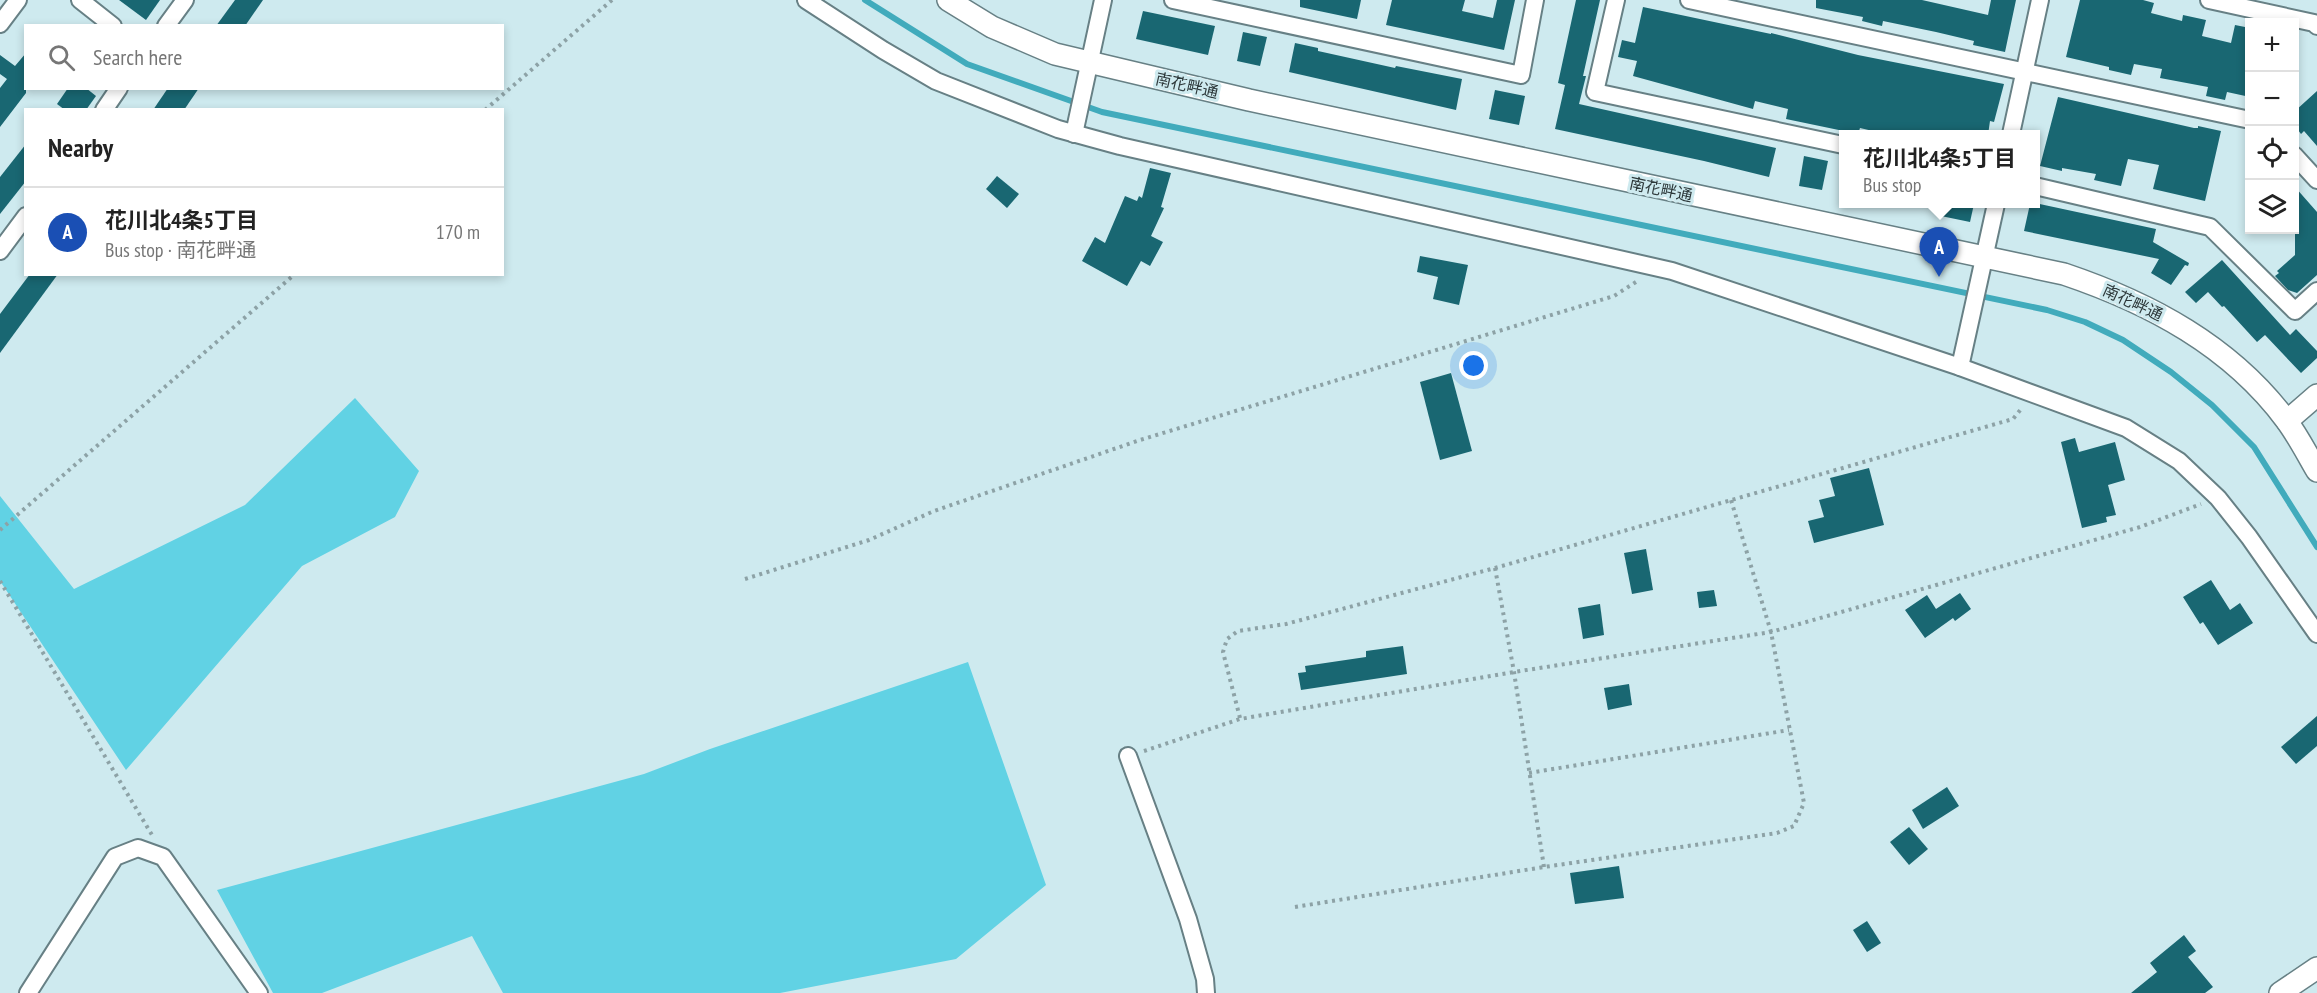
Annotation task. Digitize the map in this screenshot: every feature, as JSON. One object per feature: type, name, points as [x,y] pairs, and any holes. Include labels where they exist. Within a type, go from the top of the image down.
[{"type":"street","points":[[0,24],[18,0]]},
{"type":"street","points":[[80,0],[110,24]]},
{"type":"street","points":[[167,24],[184,0]]},
{"type":"street","points":[[806,0],[936,81],[1074,134],[1657,268],[1727,288],[1960,367],[2126,428],[2179,462],[2218,498],[2249,537],[2317,633]]},
{"type":"street","name":"南花畔通","points":[[948,0],[992,27],[1055,54],[1249,100],[2064,274],[2142,304],[2192,332],[2234,364],[2287,421],[2317,471]]},
{"type":"street","points":[[1074,134],[1103,0]]},
{"type":"street","points":[[1173,0],[1521,75],[1535,0]]},
{"type":"street","points":[[1616,0],[1595,92],[1839,144]]},
{"type":"street","points":[[1689,0],[2245,119]]},
{"type":"street","points":[[2012,130],[2040,0]]},
{"type":"street","points":[[2217,1],[2314,23],[2317,26]]},
{"type":"street","points":[[105,108],[119,90]]},
{"type":"street","points":[[2299,160],[2317,180]]},
{"type":"street","points":[[2040,187],[2210,227],[2295,311],[2317,291]]},
{"type":"street","points":[[1960,367],[1995,208]]},
{"type":"street","points":[[0,251],[24,219]]},
{"type":"street","points":[[2287,421],[2317,395]]},
{"type":"street","points":[[1128,756],[1188,919],[1205,979],[1206,993]]},
{"type":"street","points":[[28,993],[115,857],[138,848],[163,857],[259,993]]},
{"type":"street","points":[[2280,993],[2317,968]]},
{"type":"path","points":[[488,108],[612,0]]},
{"type":"path","points":[[745,579],[869,540],[934,511],[1140,440],[1614,296],[1657,268]]},
{"type":"path","points":[[0,530],[293,276]]},
{"type":"path","points":[[1240,719],[1223,651],[1227,639],[1238,631],[1286,624],[1495,568],[2013,418],[2035,394]]},
{"type":"path","points":[[1128,756],[1240,719],[1514,672],[1771,632],[2140,527],[2218,498]]},
{"type":"path","points":[[1295,907],[1776,833],[1794,826],[1804,803],[1790,730],[1771,632],[1731,500]]},
{"type":"path","points":[[1495,568],[1514,672],[1544,867]]},
{"type":"path","points":[[0,581],[150,830],[163,857]]},
{"type":"path","points":[[1529,773],[1790,730]]},
{"type":"shaded area","points":[[355,398],[419,471],[395,517],[302,566],[126,770],[0,581],[0,496],[74,589],[245,505]]},
{"type":"shaded area","points":[[968,662],[1046,885],[956,959],[780,993],[503,993],[472,936],[322,993],[273,993],[217,890],[644,774],[710,749]]},
{"type":"building","points":[[119,0],[160,0],[146,20]]},
{"type":"building","points":[[235,0],[263,0],[246,24],[217,24]]},
{"type":"building","points":[[1300,0],[1361,0],[1357,19],[1300,7]]},
{"type":"building","points":[[1392,0],[1465,0],[1462,11],[1493,18],[1497,0],[1515,0],[1504,50],[1386,25]]},
{"type":"building","points":[[1576,0],[1600,0],[1579,104],[1776,148],[1769,177],[1555,129],[1565,85],[1558,83]]},
{"type":"building","points":[[1816,0],[1922,0],[1988,15],[1991,0],[2016,0],[2005,52],[1973,45],[1974,41],[1936,32],[1883,21],[1882,26],[1862,21],[1863,17],[1816,8]]},
{"type":"building","points":[[2080,0],[2143,0],[2154,3],[2151,13],[2182,21],[2183,15],[2206,20],[2202,36],[2231,43],[2235,25],[2245,27],[2245,96],[2227,92],[2225,100],[2206,96],[2208,87],[2160,78],[2162,69],[2134,64],[2131,75],[2109,70],[2109,67],[2066,57]]},
{"type":"building","points":[[1643,7],[1771,33],[1858,55],[2004,84],[1994,122],[1990,121],[1989,130],[1869,130],[1860,128],[1859,130],[1839,130],[1786,119],[1788,109],[1755,101],[1753,109],[1633,76],[1637,61],[1618,57],[1622,40],[1635,43]]},
{"type":"building","points":[[1143,11],[1215,26],[1208,55],[1136,39]]},
{"type":"building","points":[[1243,32],[1267,37],[1260,66],[1237,61]]},
{"type":"building","points":[[1295,43],[1318,48],[1318,51],[1395,68],[1396,66],[1462,79],[1456,110],[1289,72]]},
{"type":"building","points":[[0,55],[15,66],[24,55],[24,90],[26,93],[0,127],[0,88],[7,79],[0,74]]},
{"type":"building","points":[[67,90],[88,90],[96,96],[87,108],[62,108],[57,104]]},
{"type":"building","points":[[167,90],[198,90],[185,108],[154,108]]},
{"type":"building","points":[[1495,90],[1525,96],[1519,125],[1489,119]]},
{"type":"building","points":[[2317,91],[2317,146],[2304,131],[2301,134],[2299,131],[2299,107]]},
{"type":"building","points":[[2058,97],[2194,128],[2198,126],[2221,131],[2205,201],[2153,189],[2159,165],[2128,159],[2121,186],[2094,180],[2096,174],[2062,168],[2062,171],[2040,166]]},
{"type":"building","points":[[24,147],[24,184],[0,214],[0,177]]},
{"type":"building","points":[[1804,156],[1828,161],[1822,190],[1799,186]]},
{"type":"building","points":[[1150,168],[1171,173],[1161,207],[1164,208],[1151,236],[1163,242],[1150,266],[1141,261],[1127,286],[1082,261],[1095,237],[1105,243],[1125,196],[1137,201],[1139,196],[1142,198]]},
{"type":"building","points":[[997,176],[1019,194],[1007,208],[986,189]]},
{"type":"building","points":[[2299,192],[2317,212],[2317,275],[2297,293],[2288,290],[2275,276],[2279,273],[2277,271],[2295,255],[2295,234],[2299,234]]},
{"type":"building","points":[[2040,204],[2156,229],[2153,242],[2189,263],[2188,266],[2185,265],[2171,285],[2151,273],[2159,259],[2024,231],[2029,208],[2040,208]]},
{"type":"building","points":[[1943,208],[1973,208],[1970,222],[1941,216]]},
{"type":"building","points":[[1420,256],[1468,265],[1459,305],[1433,299],[1438,277],[1417,272]]},
{"type":"building","points":[[2222,260],[2290,335],[2296,329],[2317,351],[2317,358],[2301,373],[2265,335],[2257,342],[2208,292],[2196,303],[2185,292]]},
{"type":"building","points":[[28,276],[57,276],[0,353],[0,314]]},
{"type":"building","points":[[1451,373],[1472,451],[1440,460],[1420,382]]},
{"type":"building","points":[[2075,438],[2079,452],[2115,442],[2125,480],[2108,485],[2116,515],[2106,517],[2107,522],[2082,528],[2061,442]]},
{"type":"building","points":[[1869,468],[1884,525],[1814,543],[1808,521],[1824,517],[1819,500],[1835,496],[1830,478]]},
{"type":"building","points":[[1646,549],[1653,590],[1632,594],[1624,553]]},
{"type":"building","points":[[2211,580],[2230,610],[2240,603],[2253,623],[2218,645],[2203,622],[2200,624],[2183,597]]},
{"type":"building","points":[[1714,590],[1717,606],[1699,608],[1697,592]]},
{"type":"building","points":[[1960,593],[1971,609],[1955,621],[1953,618],[1925,638],[1905,610],[1927,595],[1936,609]]},
{"type":"building","points":[[1600,604],[1604,635],[1583,639],[1578,608]]},
{"type":"building","points":[[1403,646],[1407,674],[1301,690],[1298,673],[1306,672],[1305,666],[1366,657],[1366,651]]},
{"type":"building","points":[[1629,684],[1632,705],[1608,710],[1604,688]]},
{"type":"building","points":[[2317,716],[2317,746],[2296,764],[2281,747]]},
{"type":"building","points":[[1947,787],[1959,806],[1923,829],[1912,810]]},
{"type":"building","points":[[1909,827],[1928,849],[1909,865],[1890,842]]},
{"type":"building","points":[[1619,866],[1624,898],[1575,904],[1570,873]]},
{"type":"building","points":[[1867,921],[1881,943],[1867,952],[1853,930]]},
{"type":"building","points":[[2184,935],[2196,951],[2188,957],[2213,987],[2205,993],[2131,993],[2157,972],[2150,963]]},
{"type":"waterway","points":[[865,0],[967,64],[1102,112],[2047,310],[2085,322],[2123,340],[2171,372],[2212,405],[2254,447],[2317,547]]},
{"type":"place","name":"花川北4条5丁目","points":[[1939,277]]}]
